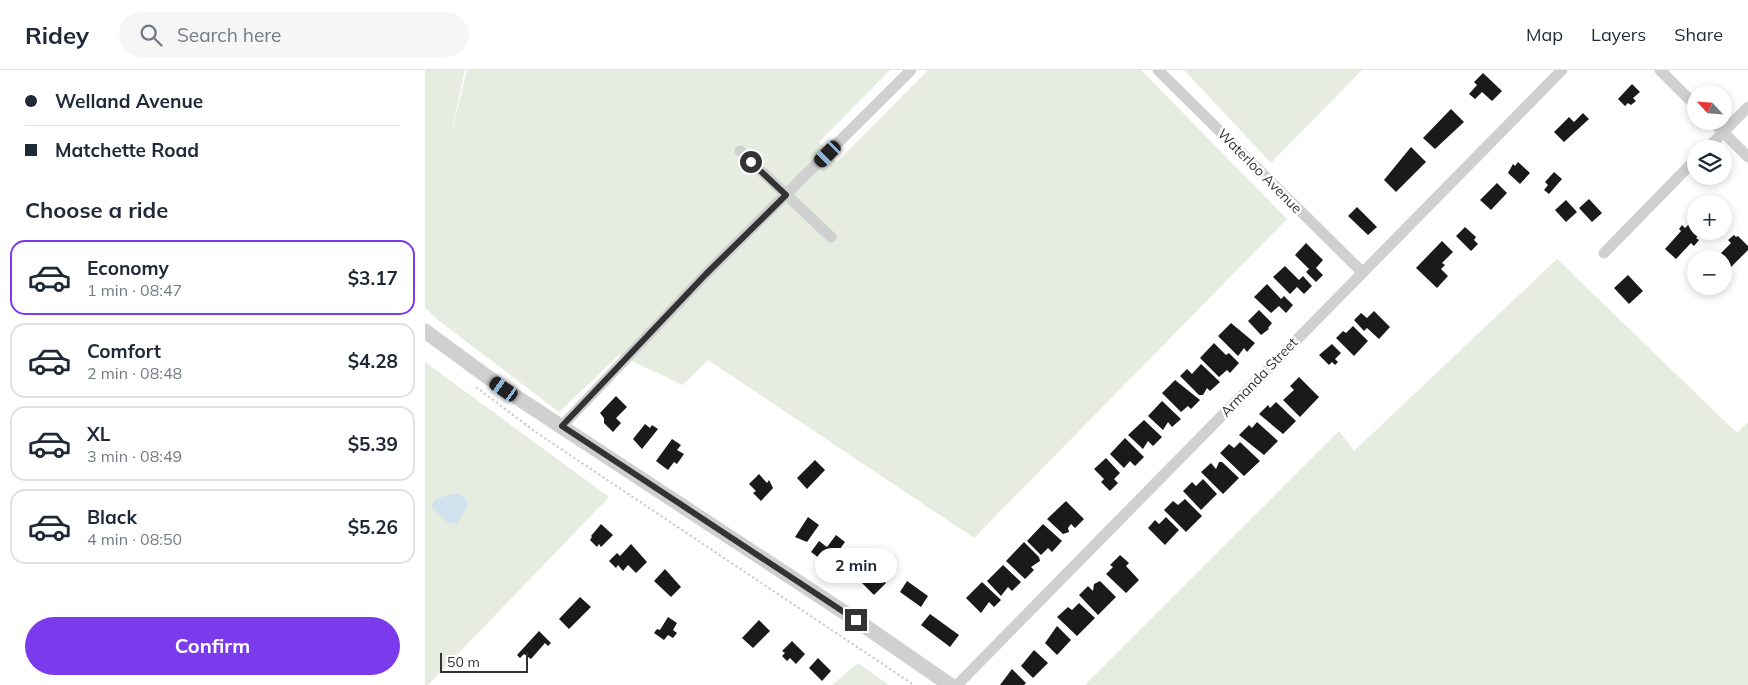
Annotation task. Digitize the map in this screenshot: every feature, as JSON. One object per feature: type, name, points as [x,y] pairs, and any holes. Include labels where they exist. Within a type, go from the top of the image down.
[{"type":"street","points":[[562,426],[706,274],[911,70]]},
{"type":"street","name":"Waterloo Avenue","points":[[1159,70],[1362,272]]},
{"type":"street","name":"Armanda Street","points":[[957,685],[1562,70]]},
{"type":"street","points":[[1660,70],[1687,97]]},
{"type":"street","points":[[1715,140],[1748,106]]},
{"type":"street","points":[[1723,132],[1748,157]]},
{"type":"street","points":[[740,151],[831,237]]},
{"type":"street","points":[[1604,253],[1687,169]]},
{"type":"street","points":[[425,331],[504,389],[856,620],[950,685]]},
{"type":"path","points":[[475,386],[585,466],[705,544],[913,685]]},
{"type":"shaded area","points":[[425,70],[465,70],[450,139],[467,70],[890,70],[819,142],[837,162],[928,70],[1141,70],[1287,219],[974,538],[708,360],[683,385],[619,355],[559,412],[438,320],[425,308]]},
{"type":"shaded area","points":[[1184,70],[1362,70],[1271,163]]},
{"type":"shaded area","points":[[1557,259],[1737,433],[1748,422],[1748,685],[1085,685],[1339,431],[1354,451]]},
{"type":"shaded area","points":[[425,362],[609,497],[428,685],[425,685]]},
{"type":"shaded area","points":[[858,663],[889,685],[832,685]]},
{"type":"water","points":[[451,494],[459,494],[465,498],[467,506],[457,524],[447,522],[431,506],[436,499]]},
{"type":"building","points":[[1483,73],[1502,91],[1492,101],[1482,92],[1475,99],[1469,94],[1477,85],[1474,82]]},
{"type":"building","points":[[1632,84],[1640,92],[1633,98],[1636,101],[1631,105],[1628,103],[1625,106],[1618,99]]},
{"type":"building","points":[[1451,109],[1464,122],[1435,149],[1423,138]]},
{"type":"building","points":[[1583,113],[1589,119],[1564,142],[1554,132],[1569,117],[1574,122]]},
{"type":"building","points":[[1411,147],[1426,162],[1396,192],[1384,180]]},
{"type":"building","points":[[1518,162],[1530,173],[1520,184],[1508,173],[1513,164],[1515,166]]},
{"type":"building","points":[[1554,172],[1562,179],[1549,194],[1544,190],[1548,185],[1545,182]]},
{"type":"building","points":[[1497,183],[1507,193],[1491,210],[1480,200]]},
{"type":"building","points":[[1589,199],[1602,213],[1592,222],[1579,208]]},
{"type":"building","points":[[1566,200],[1577,212],[1566,222],[1555,210]]},
{"type":"building","points":[[1357,207],[1377,227],[1368,235],[1348,216]]},
{"type":"building","points":[[1682,225],[1685,228],[1687,226],[1687,240],[1699,240],[1694,246],[1691,243],[1676,259],[1665,249],[1681,231],[1679,229]]},
{"type":"building","points":[[1465,227],[1476,237],[1474,240],[1478,244],[1471,251],[1456,236]]},
{"type":"building","points":[[1738,236],[1748,246],[1748,250],[1732,266],[1732,250],[1724,250],[1731,243],[1728,240],[1732,240],[1732,237]]},
{"type":"building","points":[[1442,241],[1453,252],[1442,263],[1445,265],[1441,269],[1448,276],[1437,288],[1416,268]]},
{"type":"building","points":[[1306,243],[1323,260],[1316,268],[1323,275],[1316,282],[1306,272],[1309,269],[1295,255]]},
{"type":"building","points":[[1285,266],[1299,280],[1303,276],[1312,286],[1304,294],[1297,287],[1290,294],[1273,277]]},
{"type":"building","points":[[1628,275],[1643,291],[1629,304],[1614,288]]},
{"type":"building","points":[[1267,284],[1281,299],[1284,296],[1293,305],[1286,313],[1279,306],[1271,313],[1254,297]]},
{"type":"building","points":[[1259,310],[1272,323],[1269,329],[1261,335],[1248,321]]},
{"type":"building","points":[[1374,311],[1390,327],[1379,339],[1367,328],[1364,331],[1354,320],[1361,313],[1367,318]]},
{"type":"building","points":[[1231,323],[1255,343],[1247,352],[1244,348],[1238,356],[1218,336]]},
{"type":"building","points":[[1353,326],[1368,341],[1354,356],[1336,338],[1343,331],[1346,333]]},
{"type":"building","points":[[1214,343],[1226,355],[1229,353],[1239,363],[1230,373],[1227,370],[1219,377],[1200,358]]},
{"type":"building","points":[[1332,344],[1341,353],[1335,359],[1338,362],[1335,365],[1332,362],[1329,365],[1319,355]]},
{"type":"building","points":[[1201,364],[1220,382],[1210,391],[1207,388],[1203,395],[1199,395],[1180,376],[1187,369],[1192,374]]},
{"type":"building","points":[[1299,377],[1319,397],[1300,417],[1283,400],[1294,390],[1290,386]]},
{"type":"building","points":[[1175,380],[1200,400],[1191,409],[1188,406],[1181,412],[1162,393]]},
{"type":"building","points":[[616,396],[627,407],[616,418],[621,423],[613,432],[604,423],[604,418],[600,413]]},
{"type":"building","points":[[1162,401],[1181,419],[1172,427],[1168,422],[1163,430],[1148,416]]},
{"type":"building","points":[[1276,402],[1296,421],[1283,434],[1259,414],[1268,405],[1270,408]]},
{"type":"building","points":[[1144,420],[1162,437],[1153,446],[1148,441],[1143,449],[1128,435]]},
{"type":"building","points":[[1257,422],[1278,441],[1264,455],[1239,435],[1249,425],[1252,428]]},
{"type":"building","points":[[645,424],[650,428],[652,425],[658,429],[642,449],[633,439]]},
{"type":"building","points":[[1125,438],[1144,457],[1135,466],[1130,461],[1124,468],[1110,454]]},
{"type":"building","points":[[672,439],[681,445],[677,450],[684,454],[677,464],[674,462],[668,470],[656,461]]},
{"type":"building","points":[[1240,442],[1260,461],[1244,476],[1220,453],[1229,444],[1234,448]]},
{"type":"building","points":[[1106,458],[1120,473],[1114,479],[1118,483],[1110,491],[1101,482],[1104,479],[1094,469]]},
{"type":"building","points":[[815,460],[825,470],[807,489],[797,478]]},
{"type":"building","points":[[1219,462],[1222,462],[1239,478],[1223,494],[1201,472],[1211,463],[1216,469]]},
{"type":"building","points":[[759,474],[767,483],[769,480],[773,488],[761,501],[753,493],[756,491],[749,484]]},
{"type":"building","points":[[1203,479],[1217,494],[1201,510],[1183,491],[1192,482],[1196,486]]},
{"type":"building","points":[[1185,499],[1202,516],[1186,532],[1164,510],[1173,501],[1178,505]]},
{"type":"building","points":[[1066,501],[1084,519],[1075,528],[1071,524],[1068,528],[1069,532],[1063,534],[1047,519]]},
{"type":"building","points":[[808,517],[819,525],[807,542],[795,537]]},
{"type":"building","points":[[1166,517],[1179,530],[1165,545],[1148,528],[1155,520],[1159,524]]},
{"type":"building","points":[[601,524],[613,535],[601,547],[599,544],[597,547],[590,540]]},
{"type":"building","points":[[1043,524],[1062,541],[1052,552],[1048,548],[1041,555],[1027,541]]},
{"type":"building","points":[[836,535],[845,542],[826,568],[817,562],[819,558],[811,552],[819,541],[827,547]]},
{"type":"building","points":[[1024,542],[1039,557],[1040,561],[1031,567],[1034,570],[1025,579],[1006,561]]},
{"type":"building","points":[[631,544],[647,562],[636,573],[628,565],[623,571],[618,565],[616,568],[609,561],[617,553],[620,556]]},
{"type":"building","points":[[1120,555],[1129,563],[1126,566],[1139,580],[1126,593],[1106,574],[1113,567],[1110,565]]},
{"type":"building","points":[[1003,565],[1021,582],[1012,591],[1008,587],[1001,596],[987,581]]},
{"type":"building","points":[[665,569],[681,587],[671,597],[654,581]]},
{"type":"building","points":[[872,569],[886,583],[874,595],[860,581]]},
{"type":"building","points":[[907,581],[928,596],[921,607],[900,592]]},
{"type":"building","points":[[1100,581],[1116,597],[1098,615],[1079,595],[1088,586],[1093,591],[1094,584]]},
{"type":"building","points":[[982,582],[1001,600],[994,607],[989,602],[981,613],[966,598]]},
{"type":"building","points":[[580,597],[591,607],[569,629],[559,619]]},
{"type":"building","points":[[1079,603],[1095,618],[1077,636],[1057,617],[1068,607],[1072,610]]},
{"type":"building","points":[[930,614],[959,635],[950,647],[921,625]]},
{"type":"building","points":[[668,617],[677,623],[673,630],[677,633],[673,638],[668,635],[664,640],[654,633],[657,629],[660,630]]},
{"type":"building","points":[[759,620],[770,631],[753,648],[742,638]]},
{"type":"building","points":[[1057,626],[1071,640],[1057,655],[1045,643]]},
{"type":"building","points":[[539,631],[551,643],[548,646],[545,643],[531,659],[524,654],[520,658],[517,655]]},
{"type":"building","points":[[792,641],[805,654],[796,664],[790,658],[787,661],[782,656],[785,653],[782,651]]},
{"type":"building","points":[[1034,650],[1048,663],[1033,678],[1021,666]]},
{"type":"building","points":[[818,658],[831,671],[822,681],[809,668]]},
{"type":"building","points":[[1012,669],[1026,683],[1024,685],[1000,685]]},
{"type":"route","points":[[751,162],[786,195],[706,274],[562,426],[856,620]]}]
